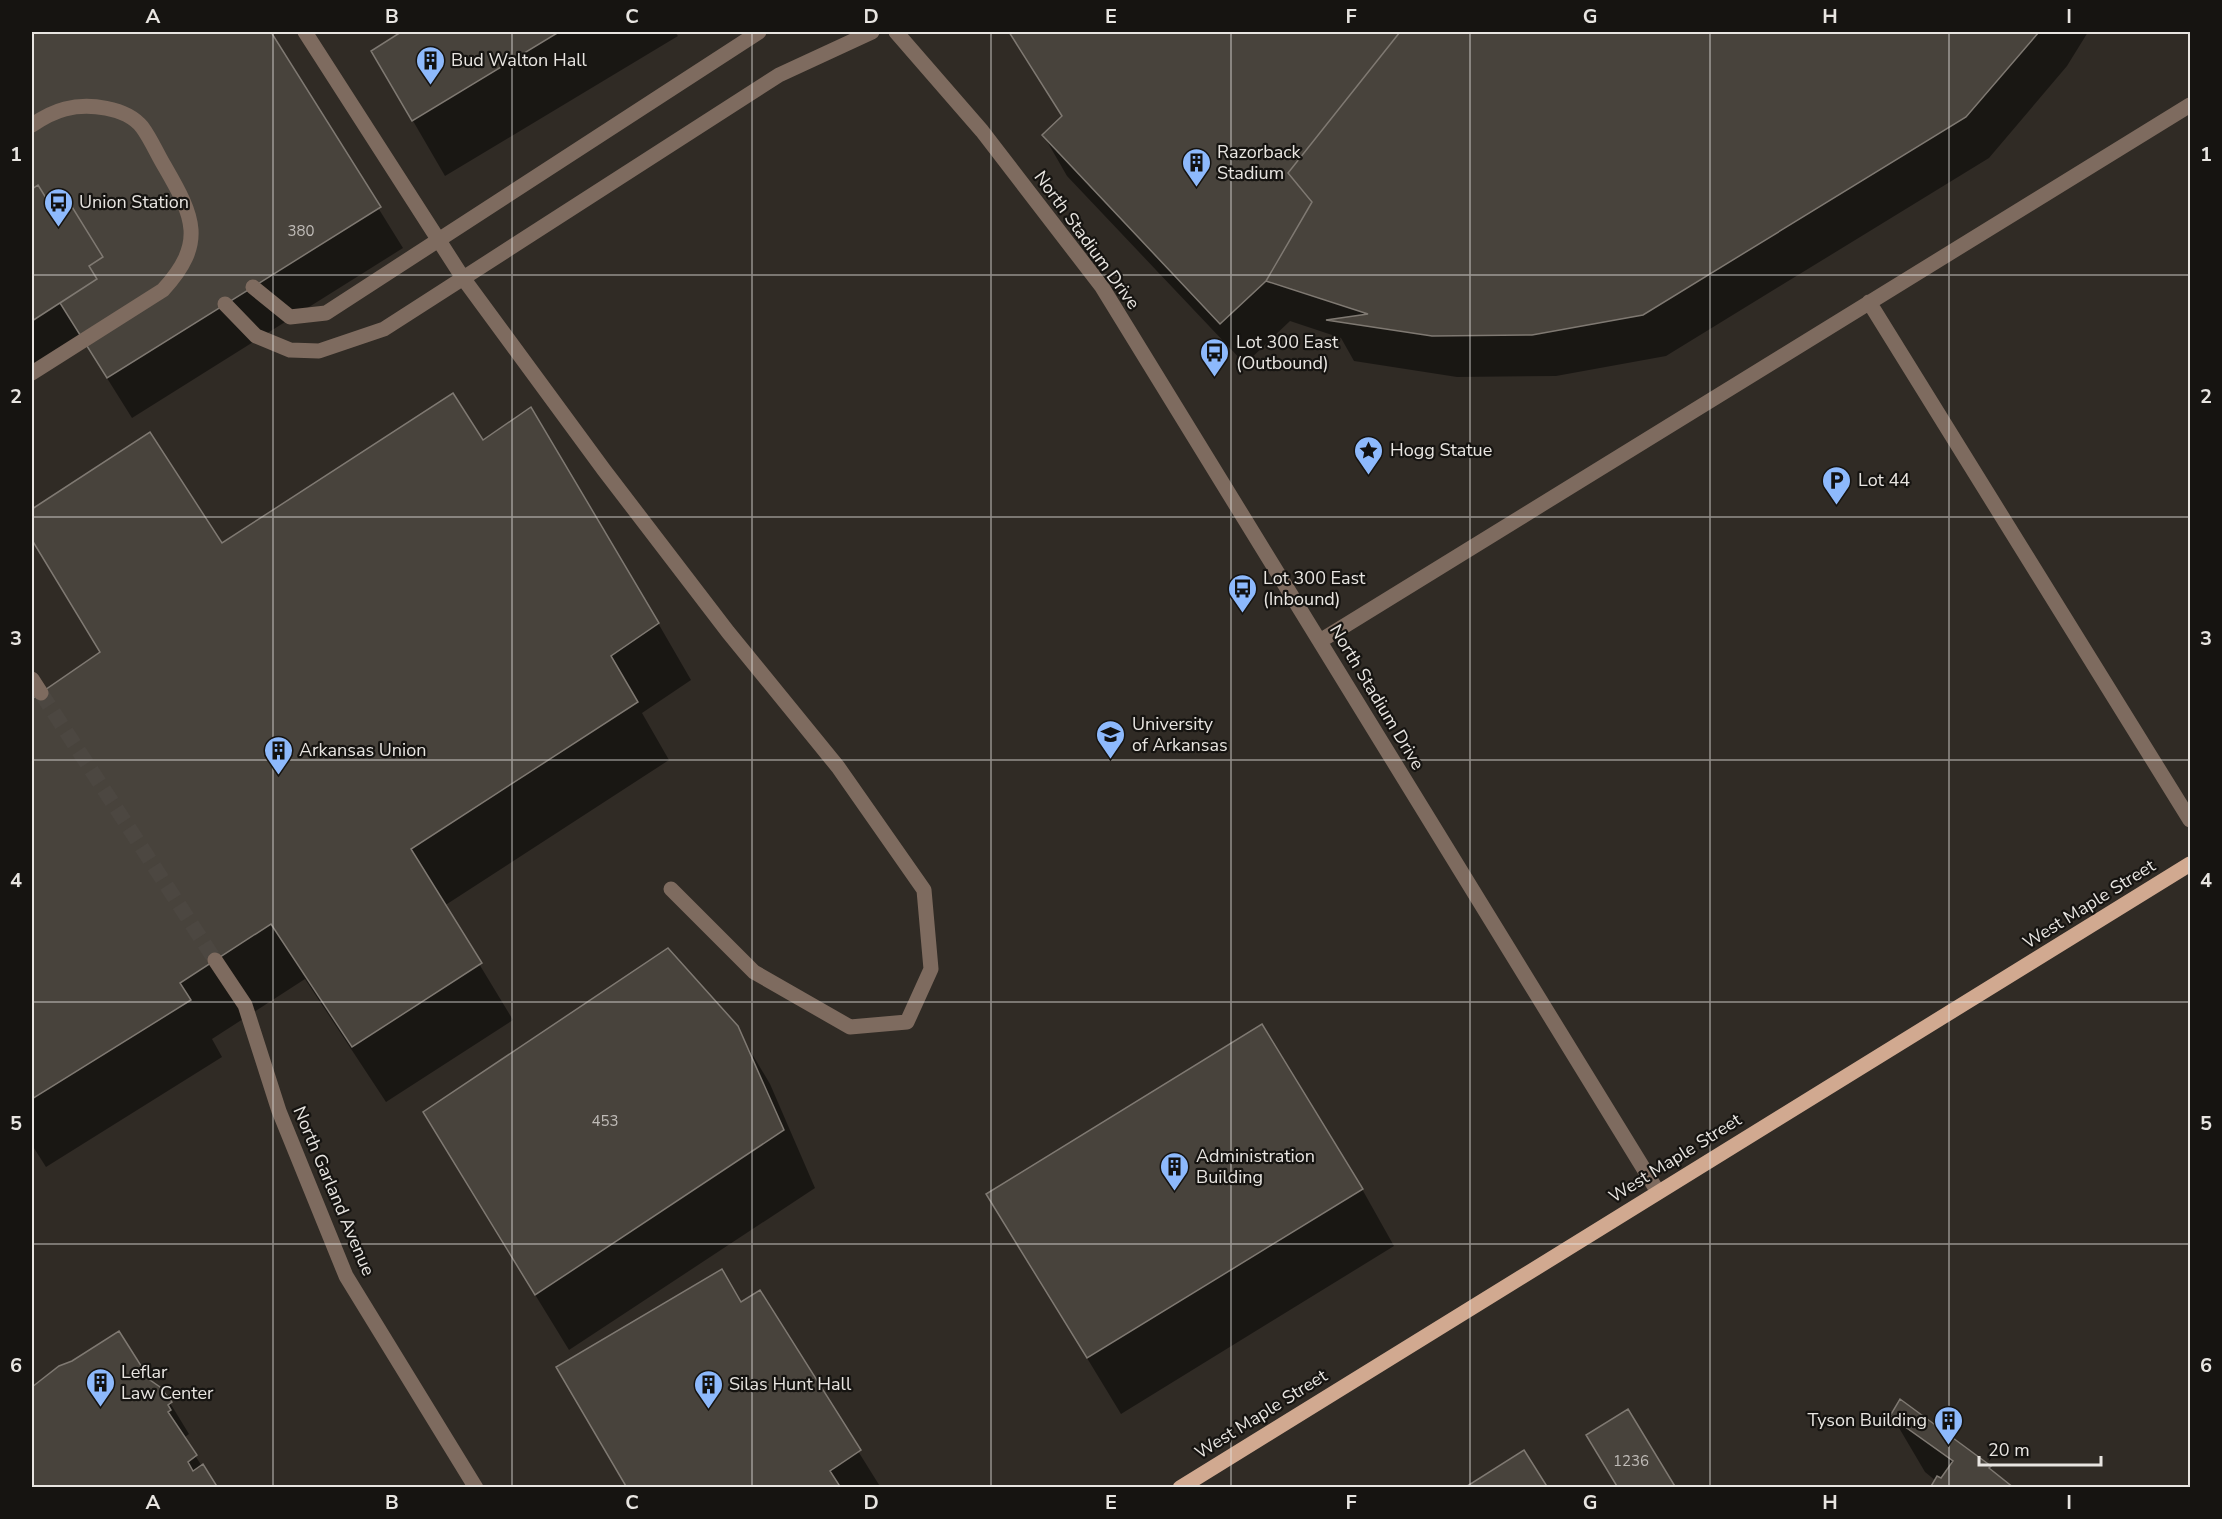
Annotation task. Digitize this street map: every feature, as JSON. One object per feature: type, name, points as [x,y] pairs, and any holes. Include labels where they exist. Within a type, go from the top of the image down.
[{"type":"main road","name":"West Maple Street","points":[[1180,1488],[2190,864]]},
{"type":"street","points":[[305,32],[463,278],[604,470],[728,632],[838,767],[924,890],[931,969],[907,1022],[850,1027],[753,972],[671,889]]},
{"type":"street","points":[[253,286],[290,317],[326,313],[759,32]]},
{"type":"street","points":[[225,304],[256,336],[290,350],[319,351],[384,329],[779,75],[872,32]]},
{"type":"street","name":"North Stadium Drive","points":[[896,32],[982,131],[1101,286],[1658,1192]]},
{"type":"street","points":[[1320,641],[2190,105]]},
{"type":"street","points":[[32,125],[65,109],[95,107],[120,112],[141,126],[185,201],[192,225],[190,248],[179,273],[163,290],[32,373]]},
{"type":"street","points":[[1869,302],[2190,820]]},
{"type":"street","points":[[32,679],[41,693]]},
{"type":"street","name":"North Garland Avenue","points":[[215,960],[245,1005],[279,1110],[346,1276],[476,1488]]},
{"type":"building","points":[[32,32],[271,32],[381,207],[107,378],[60,303],[97,279],[89,266],[103,257],[61,189],[46,198],[38,185],[32,189]]},
{"type":"building","name":"Bud Walton Hall","points":[[401,32],[559,32],[412,121],[371,51]]},
{"type":"building","name":"Razorback Stadium","points":[[1009,32],[1400,32],[1288,173],[1312,202],[1266,281],[1220,324],[1042,135],[1062,116]]},
{"type":"building","points":[[1400,32],[2039,32],[1966,117],[1643,315],[1532,335],[1432,336],[1326,320],[1368,314],[1266,281],[1312,202],[1288,173]]},
{"type":"building","name":"Union Station","points":[[38,185],[46,198],[61,189],[103,257],[89,266],[97,279],[32,321],[32,189]]},
{"type":"building","name":"Arkansas Union","points":[[453,393],[483,440],[531,407],[659,623],[611,656],[638,702],[411,849],[482,963],[352,1047],[271,924],[180,983],[191,1000],[32,1099],[32,699],[100,652],[32,540],[32,509],[150,432],[222,543]]},
{"type":"building","points":[[668,948],[738,1026],[784,1130],[535,1295],[423,1112]]},
{"type":"building","name":"Administration Building","points":[[1262,1024],[1363,1189],[1087,1358],[986,1194]]},
{"type":"building","name":"Silas Hunt Hall","points":[[722,1269],[741,1302],[760,1290],[861,1450],[830,1471],[841,1488],[627,1488],[556,1367]]},
{"type":"building","name":"Leflar Law Center","points":[[119,1331],[150,1380],[160,1387],[172,1402],[168,1405],[171,1410],[168,1412],[197,1455],[188,1462],[193,1471],[203,1464],[218,1488],[32,1488],[32,1387],[59,1366],[72,1361]]},
{"type":"building","name":"Tyson Building","points":[[1900,1399],[1991,1466],[1989,1468],[2014,1488],[1930,1488],[1937,1476],[1941,1478],[1953,1461],[1890,1416]]},
{"type":"building","points":[[1628,1409],[1676,1488],[1618,1488],[1586,1435]]},
{"type":"building","points":[[1524,1450],[1548,1488],[1464,1488]]},
{"type":"tunnel","points":[[41,693],[215,960]]},
{"type":"place","name":"Bud Walton Hall","points":[[430,86]]},
{"type":"place","name":"Razorback Stadium","points":[[1196,188]]},
{"type":"place","name":"Union Station","points":[[58,228]]},
{"type":"place","name":"Lot 300 East (Outbound)","points":[[1215,378]]},
{"type":"place","name":"Hogg Statue","points":[[1369,476]]},
{"type":"place","name":"Lot 44","points":[[1837,506]]},
{"type":"place","name":"Lot 300 East (Inbound)","points":[[1242,614]]},
{"type":"place","name":"University of Arkansas","points":[[1111,760]]},
{"type":"place","name":"Arkansas Union","points":[[278,776]]},
{"type":"place","name":"Administration Building","points":[[1175,1192]]},
{"type":"place","name":"Leflar Law Center","points":[[100,1408]]},
{"type":"place","name":"Silas Hunt Hall","points":[[708,1410]]},
{"type":"place","name":"Tyson Building","points":[[1948,1446]]}]
